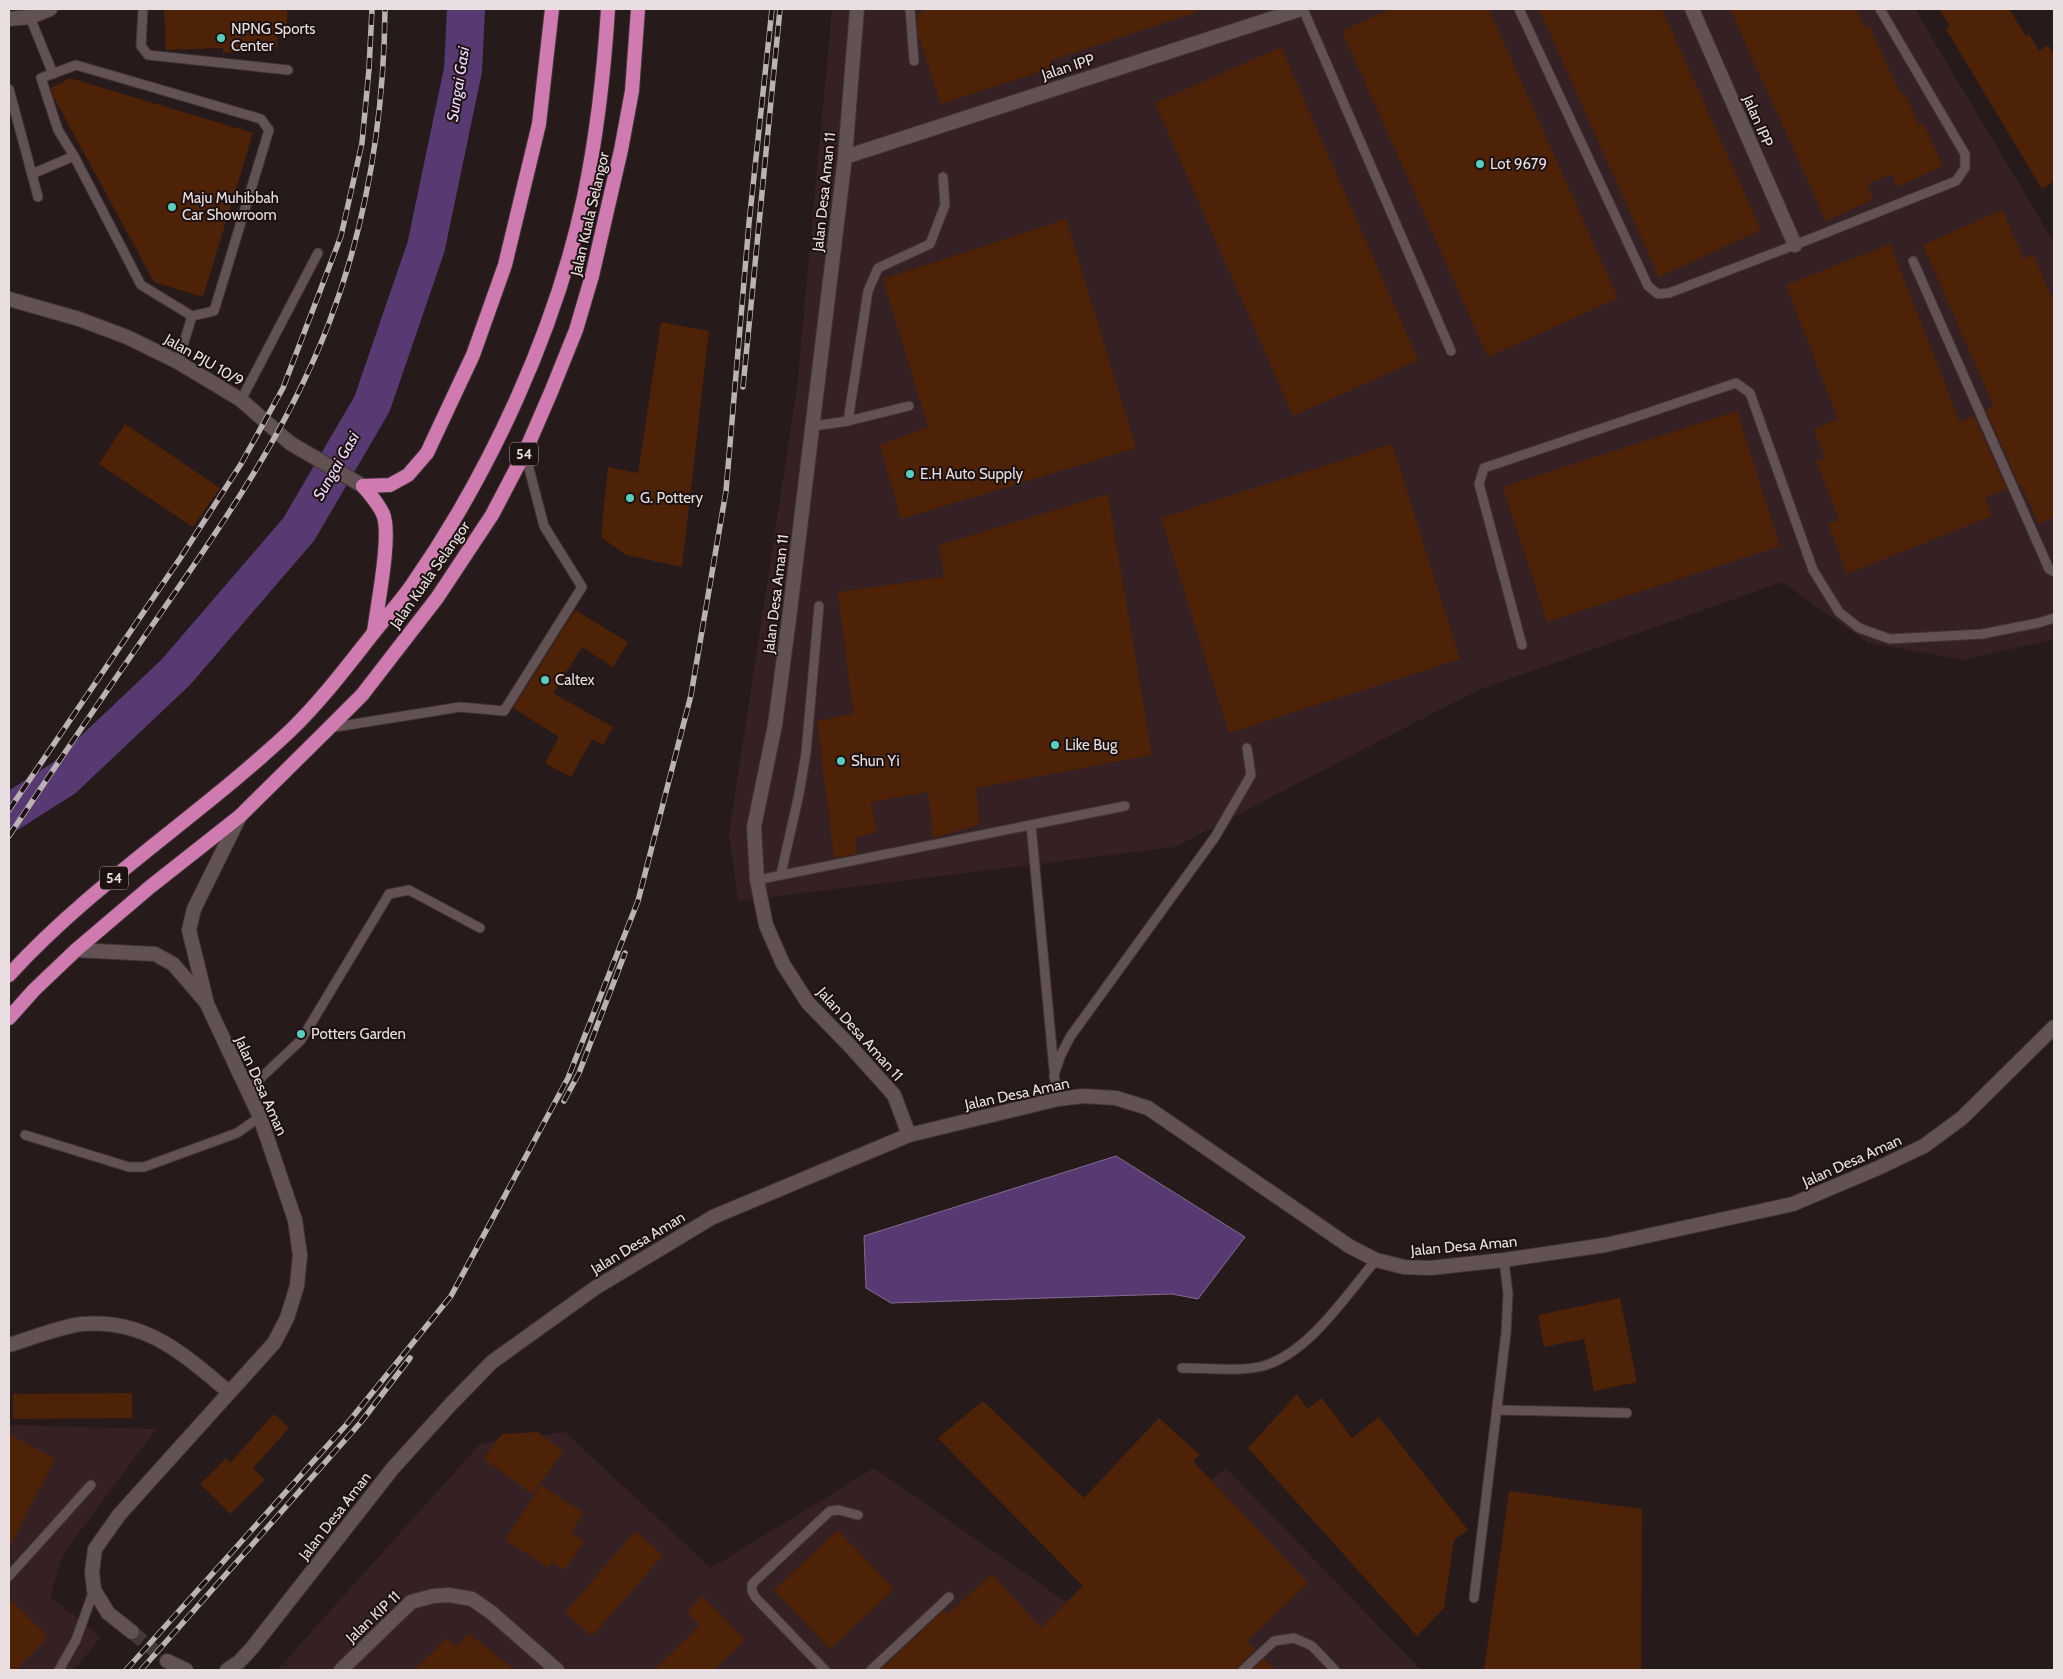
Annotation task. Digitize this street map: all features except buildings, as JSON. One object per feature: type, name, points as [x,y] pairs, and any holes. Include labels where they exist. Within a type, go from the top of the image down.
[{"type":"highway","points":[[363,486],[390,485],[408,475],[427,453],[474,355],[505,265],[540,124],[552,9]]},
{"type":"highway","name":"Jalan Kuala Selangor","points":[[9,975],[57,928],[129,865],[265,754],[294,727],[342,673],[411,586],[449,528],[486,460],[523,383],[557,297],[584,198],[602,92],[608,9]]},
{"type":"highway","name":"Jalan Kuala Selangor","points":[[9,1018],[34,990],[76,950],[150,887],[240,816],[362,695],[437,598],[492,515],[525,452],[576,330],[592,276],[622,150],[630,101],[638,9]]},
{"type":"highway","points":[[363,486],[384,515],[386,538],[374,633]]},
{"type":"street","points":[[9,19],[30,17],[50,9]]},
{"type":"street","name":"Jalan Desa Aman 11","points":[[857,9],[845,157],[814,426],[774,725],[754,827],[757,880],[766,925],[783,964],[808,1003],[894,1095],[909,1135]]},
{"type":"street","name":"Jalan IPP","points":[[845,157],[1302,9]]},
{"type":"street","name":"Jalan IPP","points":[[1692,9],[1795,245]]},
{"type":"street","name":"Jalan PJU 10/9","points":[[9,299],[79,319],[127,337],[178,362],[241,400],[290,443],[363,486]]},
{"type":"street","name":"Jalan Desa Aman","points":[[132,1632],[108,1614],[94,1590],[92,1572],[95,1549],[119,1515],[274,1343],[287,1318],[297,1286],[300,1255],[295,1220],[260,1117],[207,1004],[189,930],[194,909],[240,816]]},
{"type":"street","name":"Jalan Desa Aman","points":[[76,950],[155,954],[173,964],[207,1004]]},
{"type":"street","name":"Jalan Desa Aman","points":[[227,1670],[239,1662],[252,1648],[394,1468],[450,1404],[492,1362],[595,1288],[713,1217],[909,1135],[1058,1099],[1099,1096],[1130,1101],[1148,1108],[1349,1246],[1376,1260],[1404,1267],[1430,1268],[1504,1260],[1605,1245],[1793,1204],[1861,1176],[1924,1146],[1962,1118],[2054,1027]]},
{"type":"street","points":[[9,1345],[80,1324],[99,1323],[118,1326],[147,1334],[175,1348],[229,1392]]},
{"type":"street","name":"Jalan KIP 11","points":[[341,1670],[411,1602],[433,1596],[449,1595],[472,1599],[492,1613],[557,1670]]},
{"type":"street","points":[[167,1661],[186,1670]]},
{"type":"lane","points":[[143,9],[141,46],[148,55],[288,70]]},
{"type":"lane","points":[[910,9],[914,61]]},
{"type":"lane","points":[[1302,9],[1451,351]]},
{"type":"lane","points":[[1519,9],[1648,286],[1658,294],[1669,293],[1795,245],[1956,180],[1965,168],[1965,154],[1880,9]]},
{"type":"lane","points":[[30,17],[54,74]]},
{"type":"lane","points":[[76,65],[261,119],[269,130],[214,311],[192,316],[141,285],[74,156],[58,130],[41,78],[76,65]]},
{"type":"lane","points":[[9,89],[38,197]]},
{"type":"lane","points":[[32,174],[74,156]]},
{"type":"lane","points":[[848,421],[868,291],[878,268],[930,244],[945,205],[943,177]]},
{"type":"lane","points":[[241,400],[318,253]]},
{"type":"lane","points":[[1913,261],[2049,569],[2054,572]]},
{"type":"lane","points":[[178,362],[192,316]]},
{"type":"lane","points":[[1522,645],[1479,484],[1484,468],[1736,383],[1750,393],[1813,570],[1839,612],[1859,628],[1890,638],[1973,634],[2038,623],[2054,618]]},
{"type":"lane","points":[[814,426],[848,421],[909,406]]},
{"type":"lane","points":[[330,728],[460,707],[504,711],[582,587],[544,526],[525,452]]},
{"type":"lane","points":[[781,874],[806,753],[819,606]]},
{"type":"lane","points":[[1054,1075],[1070,1037],[1215,837],[1251,776],[1247,748]]},
{"type":"lane","points":[[757,880],[1125,806]]},
{"type":"lane","points":[[1031,825],[1054,1075],[1058,1099]]},
{"type":"lane","points":[[248,1090],[301,1040],[389,894],[409,890],[480,928]]},
{"type":"lane","points":[[25,1135],[129,1166],[144,1167],[237,1133],[260,1117]]},
{"type":"lane","points":[[1182,1368],[1263,1366],[1292,1351],[1318,1330],[1376,1260]]},
{"type":"lane","points":[[1474,1598],[1506,1333],[1508,1294],[1504,1260]]},
{"type":"lane","points":[[1498,1410],[1627,1413]]},
{"type":"lane","points":[[9,1576],[91,1485]]},
{"type":"lane","points":[[825,1670],[755,1597],[752,1591],[752,1584],[830,1511],[838,1510],[858,1515]]},
{"type":"lane","points":[[59,1670],[76,1640],[94,1590]]},
{"type":"lane","points":[[871,1670],[949,1597]]},
{"type":"lane","points":[[1243,1670],[1274,1641],[1294,1638],[1312,1646],[1335,1670]]},
{"type":"shaded area","points":[[832,9],[1915,9],[2054,243],[2054,639],[1965,660],[1868,643],[1782,582],[1478,690],[1175,847],[738,901],[729,834],[797,387]]},
{"type":"shaded area","points":[[1116,1156],[1245,1237],[1198,1299],[1172,1294],[891,1303],[866,1288],[864,1236]]},
{"type":"shaded area","points":[[9,1425],[156,1429],[63,1554],[50,1597],[101,1637],[74,1670],[9,1670]]},
{"type":"shaded area","points":[[565,1432],[711,1568],[874,1468],[1066,1602],[1226,1468],[1421,1670],[277,1670],[480,1444]]},
{"type":"waterway","name":"Sungai Gasi","points":[[9,813],[64,778],[176,672],[299,529],[372,404],[426,247],[463,70],[466,9]]},
{"type":"tunnel","points":[[132,1632],[167,1661]]},
{"type":"railway","points":[[9,810],[181,557],[241,464],[283,388],[341,236],[362,143],[372,9]]},
{"type":"railway","points":[[9,836],[230,511],[274,439],[313,363],[329,323],[354,247],[371,169],[381,89],[385,9]]},
{"type":"railway","points":[[126,1670],[346,1425],[451,1296],[568,1078],[638,901],[691,695],[726,491],[749,223],[772,9]]},
{"type":"railway","points":[[743,387],[780,9]]},
{"type":"railway","points":[[564,1101],[579,1073],[625,953]]},
{"type":"railway","points":[[141,1670],[361,1422],[410,1358]]},
{"type":"place","name":"NPNG Sports Center","points":[[221,38]]},
{"type":"place","name":"Lot 9679","points":[[1480,164]]},
{"type":"place","name":"Maju Muhibbah Car Showroom","points":[[172,207]]},
{"type":"place","name":"E.H Auto Supply","points":[[910,474]]},
{"type":"place","name":"G. Pottery","points":[[630,498]]},
{"type":"place","name":"Caltex","points":[[545,680]]},
{"type":"place","name":"Like Bug","points":[[1055,745]]},
{"type":"place","name":"Shun Yi","points":[[841,761]]},
{"type":"place","name":"Potters Garden","points":[[301,1034]]}]
